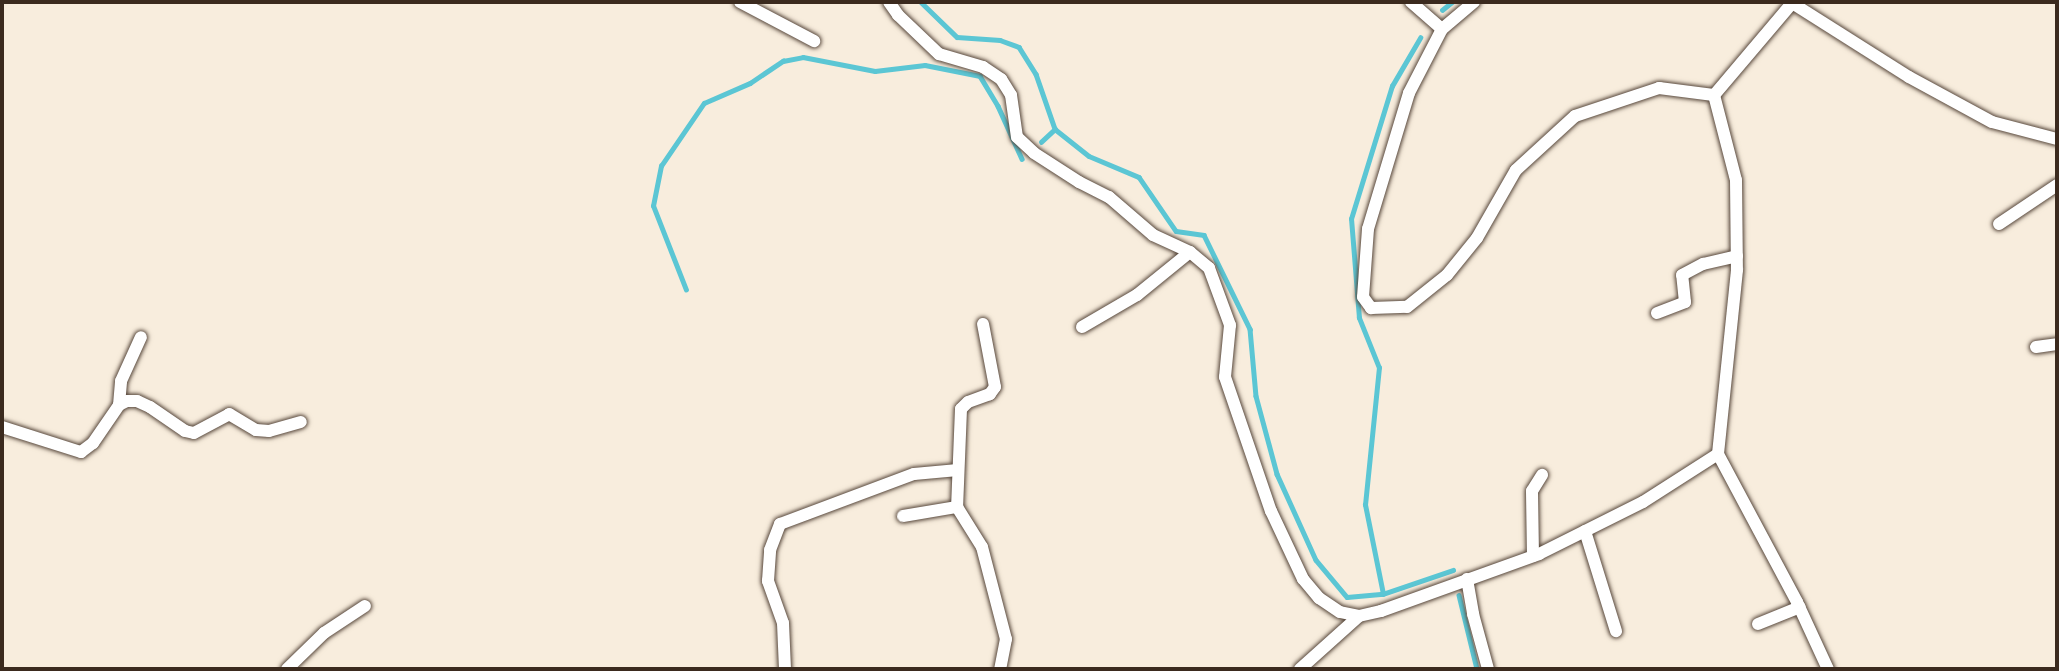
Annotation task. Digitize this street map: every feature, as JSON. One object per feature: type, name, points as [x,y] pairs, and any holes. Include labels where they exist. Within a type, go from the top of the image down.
[{"type":"street","points":[[740,2],[814,41]]},
{"type":"street","points":[[889,2],[898,15],[939,54],[983,66],[1000,79],[1011,95],[1017,137],[1034,153],[1079,182],[1109,197],[1153,235],[1190,252],[1209,268],[1230,325],[1225,377],[1276,522],[1303,579],[1319,597],[1340,612],[1359,616]]},
{"type":"street","points":[[1410,2],[1442,29]]},
{"type":"street","points":[[1474,2],[1442,29],[1409,93],[1368,229],[1363,297],[1371,308],[1407,307],[1447,275],[1477,238],[1516,170],[1575,116],[1659,88],[1714,95]]},
{"type":"street","points":[[1714,95],[1793,3],[1909,77],[1992,122],[2057,139]]},
{"type":"street","points":[[1714,95],[1736,180],[1737,256],[1718,454],[1800,607],[1828,669]]},
{"type":"street","points":[[1999,224],[2057,185]]},
{"type":"street","points":[[1082,327],[1137,295],[1190,252]]},
{"type":"street","points":[[1657,313],[1685,302],[1682,275],[1703,264],[1737,256]]},
{"type":"street","points":[[984,324],[995,387],[990,394],[968,402],[961,409],[957,507],[982,547],[1006,639],[1000,669]]},
{"type":"street","points":[[2,427],[81,452],[93,443],[119,405],[121,381],[141,337]]},
{"type":"street","points":[[2036,347],[2057,344]]},
{"type":"street","points":[[119,405],[137,401],[185,432],[194,433],[229,414],[256,430],[269,432],[301,422]]},
{"type":"street","points":[[1300,669],[1359,616],[1533,556],[1643,502],[1718,454]]},
{"type":"street","points":[[785,669],[783,623],[768,581],[770,550],[780,524],[914,474],[958,470]]},
{"type":"street","points":[[1533,556],[1532,491],[1542,475]]},
{"type":"street","points":[[903,516],[957,507]]},
{"type":"street","points":[[1585,531],[1599,566],[1616,631]]},
{"type":"street","points":[[1467,579],[1473,614],[1488,669]]},
{"type":"street","points":[[287,669],[324,633],[365,606]]},
{"type":"street","points":[[1758,624],[1800,607]]},
{"type":"waterway","points":[[921,2],[957,37],[1000,40],[1019,47],[1036,74],[1055,129],[1089,156],[1139,177],[1176,231],[1204,235],[1250,329],[1256,396],[1277,474],[1316,560],[1347,597],[1383,594],[1453,570]]},
{"type":"waterway","points":[[1442,10],[1452,2]]},
{"type":"waterway","points":[[1383,594],[1365,505],[1379,368],[1359,318],[1351,219],[1392,86],[1420,38]]},
{"type":"waterway","points":[[686,290],[653,206],[661,166],[704,103],[750,83],[783,61],[803,57],[875,71],[925,65],[980,76],[998,106],[1022,159]]},
{"type":"waterway","points":[[1041,142],[1055,129]]},
{"type":"waterway","points":[[1459,595],[1477,669]]}]
